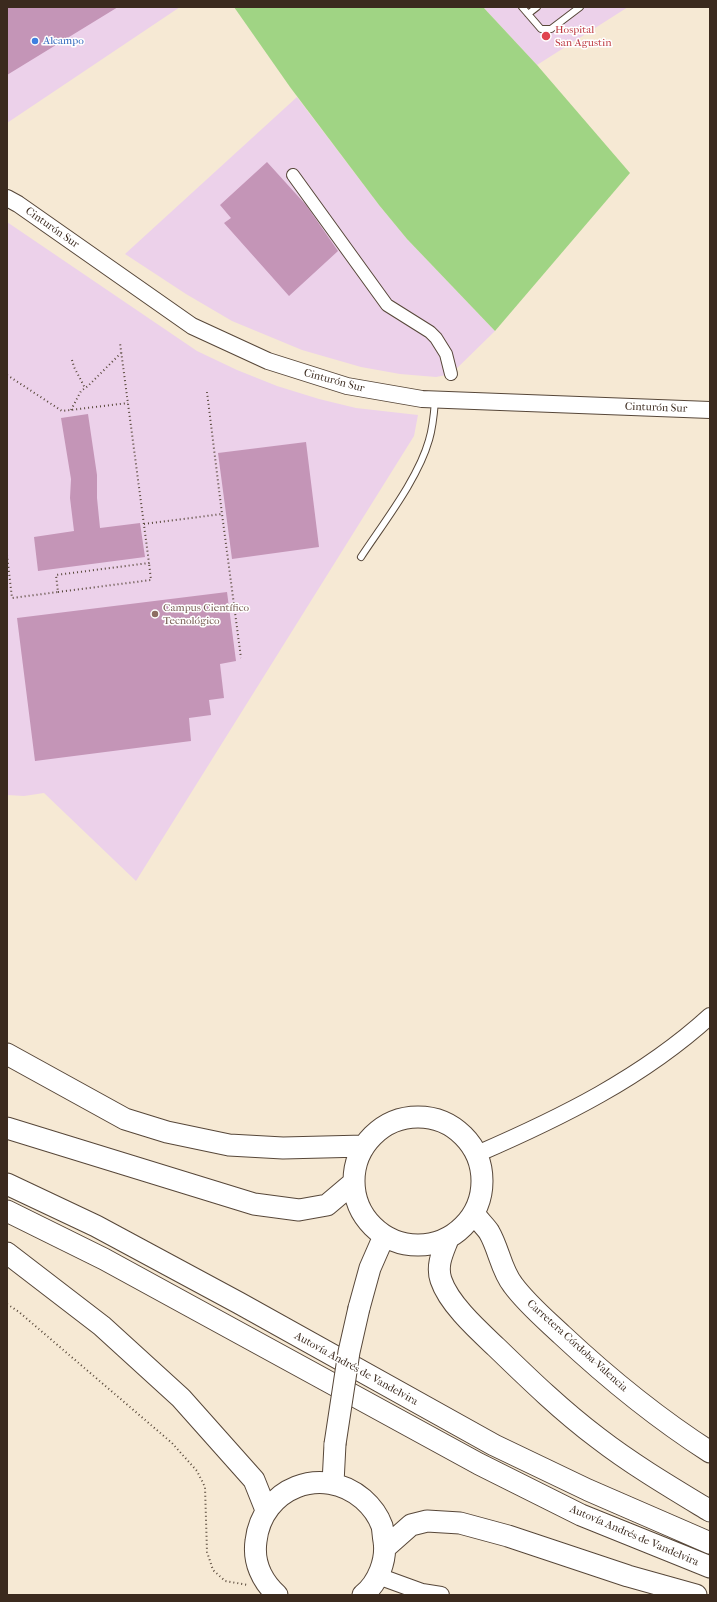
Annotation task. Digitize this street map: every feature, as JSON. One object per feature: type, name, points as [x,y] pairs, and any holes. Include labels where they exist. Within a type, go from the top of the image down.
[{"type":"highway","points":[[7,1054],[125,1119],[167,1132],[229,1145],[283,1148],[334,1145],[364,1146]]},
{"type":"highway","points":[[423,1117],[440,1121],[455,1129],[468,1140],[477,1154],[482,1169],[480,1199],[474,1213],[463,1228],[448,1239],[432,1244],[416,1246],[399,1243],[384,1236],[372,1226],[362,1213],[356,1199],[353,1183],[354,1170],[358,1157],[364,1146],[376,1133],[390,1123],[406,1118],[423,1117]]},
{"type":"highway","points":[[7,1128],[254,1204],[299,1210],[327,1205],[353,1183]]},
{"type":"highway","name":"Autovía Andrés de Vandelvira","points":[[7,1184],[96,1226],[239,1303],[494,1445],[588,1490],[710,1543]]},
{"type":"highway","name":"Autovía Andrés de Vandelvira","points":[[7,1211],[124,1270],[486,1467],[581,1515],[710,1568]]},
{"type":"highway","name":"Carretera Córdoba-Valencia","points":[[474,1213],[489,1232],[511,1284],[529,1304],[574,1347],[623,1388],[684,1435],[710,1452]]},
{"type":"highway","points":[[333,1483],[335,1444],[349,1352],[370,1268],[384,1236]]},
{"type":"highway","points":[[448,1239],[439,1262],[440,1279],[447,1292],[467,1319],[531,1381],[598,1439],[668,1486],[710,1511]]},
{"type":"highway","points":[[7,1253],[102,1326],[181,1398],[254,1480],[266,1510]]},
{"type":"highway","points":[[273,1591],[259,1569],[255,1549],[257,1529],[266,1510],[279,1496],[296,1487],[314,1482],[333,1483],[354,1491],[371,1506],[382,1526],[385,1548],[383,1562],[378,1576],[367,1592],[363,1595]]},
{"type":"highway","points":[[385,1548],[411,1525],[427,1521],[460,1523],[508,1536],[628,1576],[696,1595]]},
{"type":"main road","name":"Cinturón Sur","points":[[7,198],[18,204],[192,326],[261,358],[347,386],[422,399],[710,410]]},
{"type":"main road","points":[[477,1154],[532,1130],[587,1103],[643,1069],[696,1029],[710,1016]]},
{"type":"main road","points":[[378,1576],[422,1592],[441,1595]]},
{"type":"street","points":[[293,175],[387,306],[430,332],[436,338],[446,354],[452,374]]},
{"type":"lane","points":[[522,7],[541,29],[552,29],[580,7]]},
{"type":"lane","points":[[528,14],[537,7]]},
{"type":"lane","points":[[361,557],[412,479],[425,453],[433,426],[435,399]]},
{"type":"path","points":[[7,555],[12,598],[151,580],[120,343]]},
{"type":"path","points":[[71,410],[81,390],[85,388],[121,353]]},
{"type":"path","points":[[72,360],[85,388]]},
{"type":"path","points":[[7,375],[62,410],[128,403]]},
{"type":"path","points":[[207,392],[241,658]]},
{"type":"path","points":[[144,524],[222,514]]},
{"type":"path","points":[[58,592],[56,575],[149,563]]},
{"type":"path","points":[[7,1304],[19,1312],[172,1443],[197,1471],[205,1487],[207,1552],[213,1570],[225,1581],[273,1591]]},
{"type":"shaded area","points":[[7,7],[180,7],[7,123]]},
{"type":"shaded area","name":"Hospital San Agustin","points":[[483,7],[628,7],[537,65]]},
{"type":"shaded area","points":[[297,97],[379,205],[407,239],[495,331],[451,374],[436,377],[400,374],[361,367],[302,350],[232,321],[186,294],[125,254]]},
{"type":"shaded area","name":"Campus Científico Tecnológico","points":[[7,222],[197,351],[237,370],[277,386],[319,399],[356,408],[418,415],[414,436],[136,881],[44,793],[24,796],[7,795]]},
{"type":"green space","points":[[234,7],[483,7],[537,65],[630,173],[495,331],[407,239],[379,205],[290,87]]},
{"type":"building","name":"Alcampo","points":[[7,7],[118,7],[7,75]]},
{"type":"building","points":[[267,162],[306,205],[338,251],[289,296],[224,223],[231,218],[220,205]]},
{"type":"building","points":[[88,414],[97,475],[97,498],[100,528],[140,523],[145,557],[38,571],[34,537],[74,531],[70,498],[71,479],[61,418]]},
{"type":"building","points":[[306,442],[319,547],[232,559],[218,453]]},
{"type":"building","points":[[227,592],[236,661],[220,664],[224,698],[209,700],[211,715],[189,718],[191,741],[35,761],[17,618]]},
{"type":"place","name":"Hospital San Agustin","points":[[546,36]]},
{"type":"place","name":"Alcampo","points":[[35,41]]},
{"type":"place","name":"Campus Científico Tecnológico","points":[[155,614]]}]
